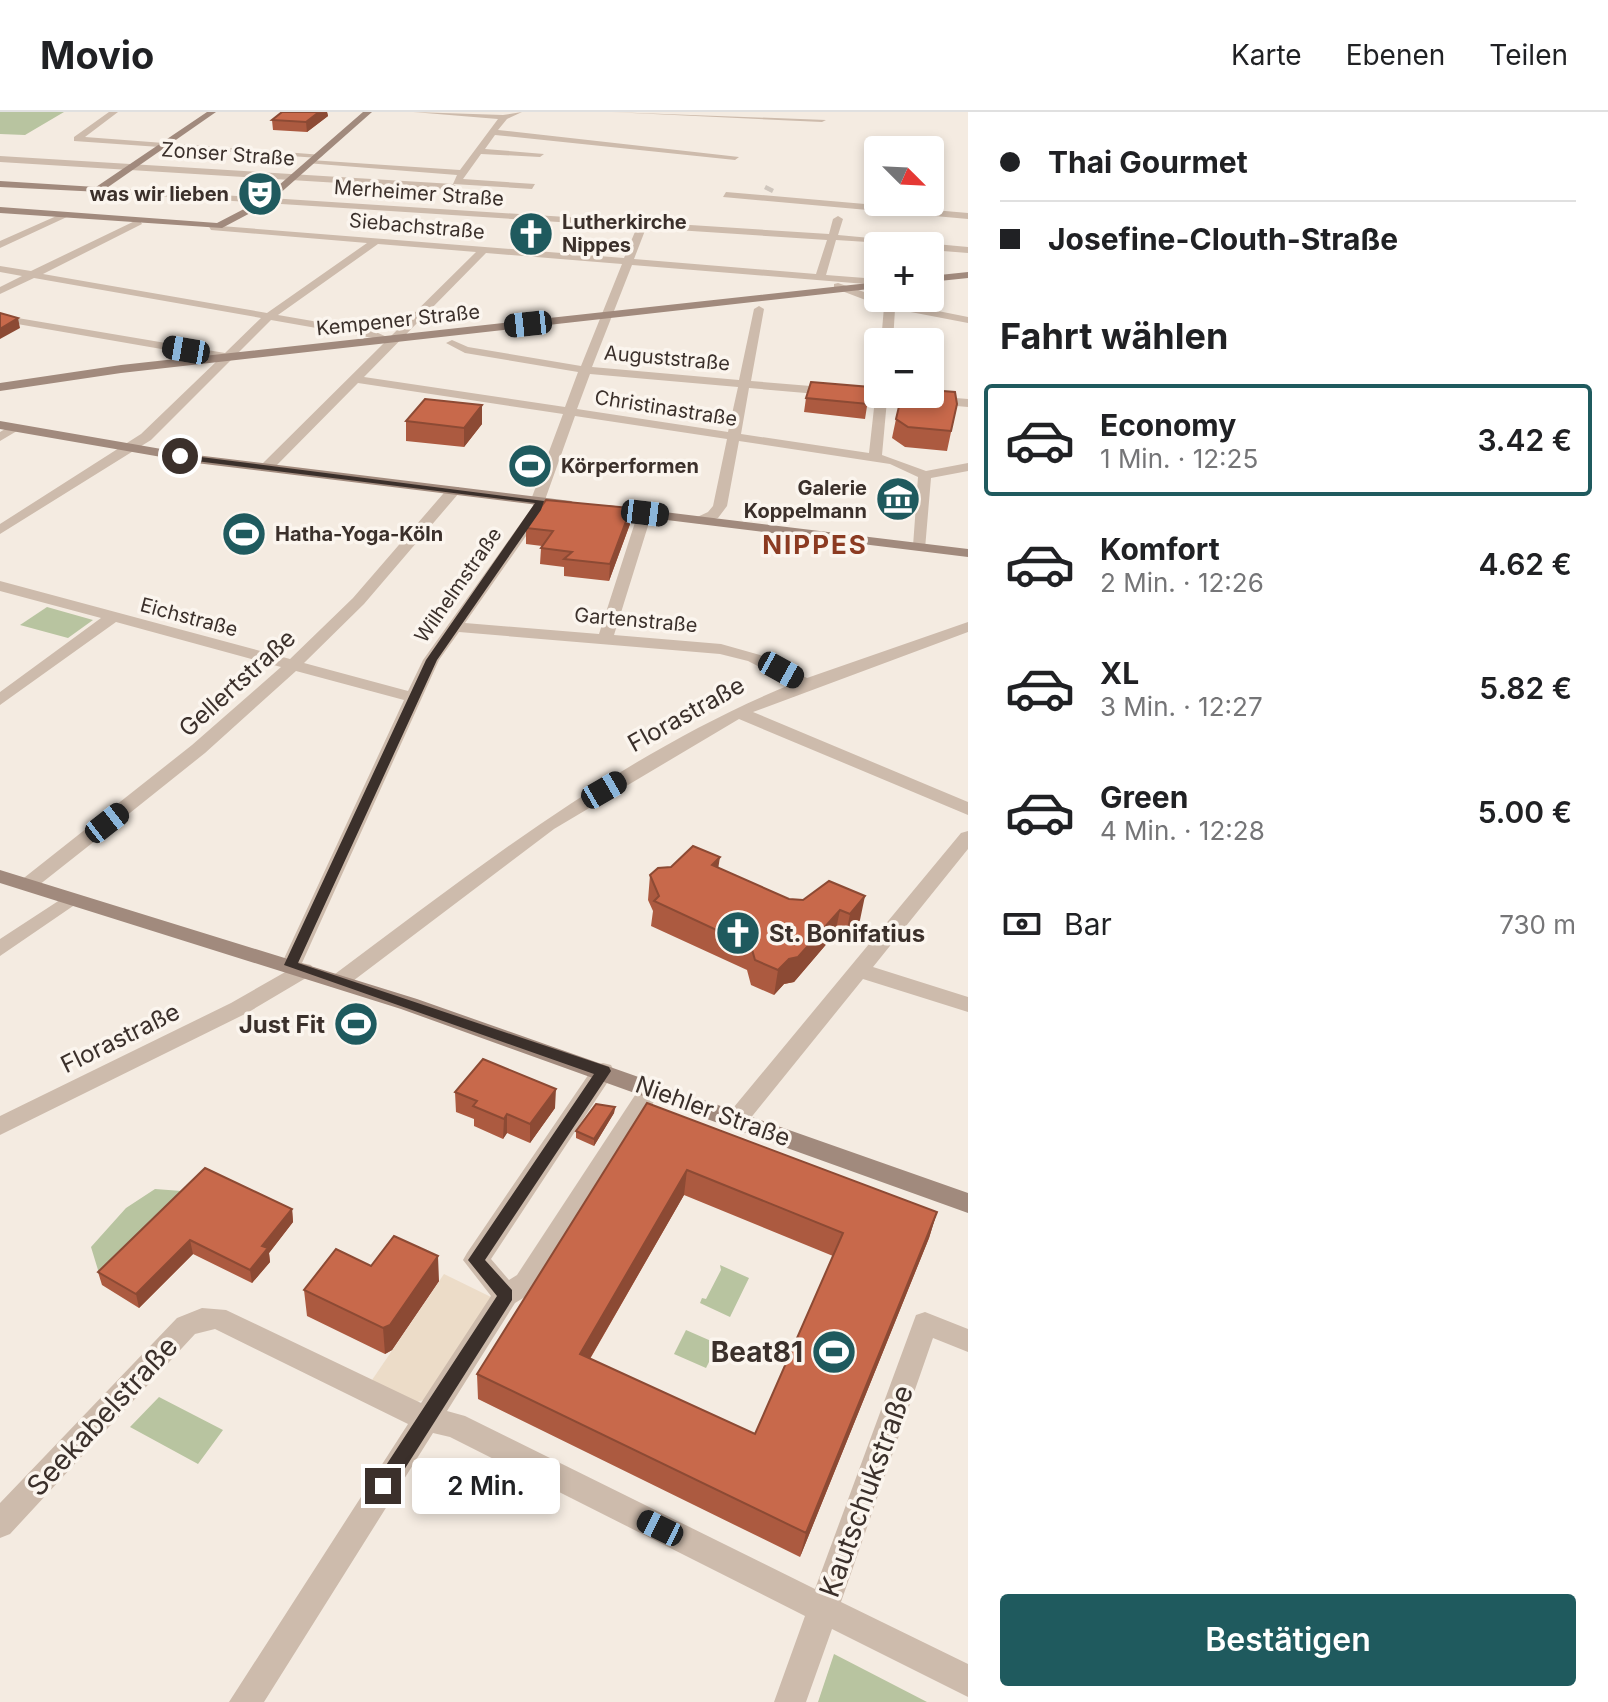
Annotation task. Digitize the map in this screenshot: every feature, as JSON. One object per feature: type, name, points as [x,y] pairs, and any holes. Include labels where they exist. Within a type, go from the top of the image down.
[{"type":"main road","points":[[98,190],[212,112]]},
{"type":"main road","points":[[211,227],[266,201],[368,112]]},
{"type":"main road","name":"Merheimer Straße","points":[[2,185],[98,190]]},
{"type":"main road","name":"Siebachstraße","points":[[0,210],[211,227]]},
{"type":"main road","points":[[944,278],[968,275]]},
{"type":"main road","points":[[944,287],[968,284]]},
{"type":"main road","name":"Kempener Straße","points":[[0,387],[214,370],[388,343],[452,343],[864,286]]},
{"type":"main road","name":"Kempener Straße","points":[[116,376],[228,357],[864,297]]},
{"type":"main road","points":[[0,425],[266,468],[968,553]]},
{"type":"main road","name":"Niehler Straße","points":[[0,876],[69,900],[297,967],[603,1071],[968,1203]]},
{"type":"street","points":[[114,112],[77,139],[319,155]]},
{"type":"street","points":[[417,112],[504,117],[518,112]]},
{"type":"street","points":[[615,112],[822,120]]},
{"type":"street","points":[[456,183],[504,117]]},
{"type":"street","points":[[493,132],[735,157]]},
{"type":"street","points":[[635,146],[658,142],[666,136]]},
{"type":"street","points":[[479,151],[540,154]]},
{"type":"street","name":"Zonser Straße","points":[[2,161],[456,183]]},
{"type":"street","points":[[310,163],[456,183],[532,186]]},
{"type":"street","points":[[767,192],[768,175]]},
{"type":"street","name":"Merheimer Straße","points":[[98,190],[390,209],[438,208],[864,240]]},
{"type":"street","points":[[726,195],[767,192],[807,201],[864,206]]},
{"type":"street","points":[[807,201],[838,219],[864,213]]},
{"type":"street","points":[[381,219],[390,209]]},
{"type":"street","points":[[944,214],[968,216]]},
{"type":"street","points":[[0,245],[64,216]]},
{"type":"street","points":[[838,219],[820,277],[864,297]]},
{"type":"street","points":[[0,291],[139,222]]},
{"type":"street","name":"Wilhelmstraße","points":[[297,967],[431,660],[540,506],[585,370],[643,225]]},
{"type":"street","name":"Siebachstraße","points":[[211,227],[363,240],[374,235],[483,250],[864,282]]},
{"type":"street","points":[[0,530],[131,448],[269,316],[374,235]]},
{"type":"street","points":[[944,248],[968,250]]},
{"type":"street","points":[[266,468],[483,250]]},
{"type":"street","points":[[0,269],[269,316],[388,343]]},
{"type":"street","points":[[700,519],[713,515],[720,506],[759,309]]},
{"type":"street","points":[[926,312],[968,320]]},
{"type":"street","points":[[0,318],[228,357]]},
{"type":"street","name":"Auguststraße","points":[[452,343],[465,350],[585,370],[864,394]]},
{"type":"street","name":"Christinastraße","points":[[356,379],[569,414],[893,461],[925,475]]},
{"type":"street","name":"Auguststraße","points":[[944,401],[968,403]]},
{"type":"street","points":[[875,459],[881,408]]},
{"type":"street","points":[[0,437],[16,428]]},
{"type":"street","points":[[920,546],[925,475],[965,466]]},
{"type":"street","name":"Gellertstraße","points":[[27,885],[178,769],[344,620],[454,490]]},
{"type":"street","points":[[605,639],[645,513]]},
{"type":"street","name":"Eichstraße","points":[[0,586],[414,698]]},
{"type":"street","points":[[0,700],[113,617]]},
{"type":"street","name":"Gartenstraße","points":[[455,627],[739,653],[806,684]]},
{"type":"street","name":"Florastraße","points":[[338,982],[547,825],[738,712],[806,684],[968,627]]},
{"type":"street","points":[[738,712],[968,809]]},
{"type":"street","points":[[737,1119],[968,837]]},
{"type":"street","points":[[0,949],[69,900]]},
{"type":"street","name":"Florastraße","points":[[0,1126],[239,1008],[297,967]]},
{"type":"street","points":[[858,970],[968,1005]]},
{"type":"street","points":[[506,1295],[476,1260],[603,1071]]},
{"type":"street","points":[[245,1702],[424,1418],[506,1295],[526,1283],[651,1089]]},
{"type":"street","name":"Seekabelstraße","points":[[0,1524],[186,1326],[202,1319],[217,1318],[424,1418],[455,1425],[968,1681]]},
{"type":"street","name":"Kautschukstraße","points":[[790,1702],[925,1323],[968,1341]]},
{"type":"green space","points":[[0,112],[64,112],[25,135],[0,134]]},
{"type":"green space","points":[[47,607],[93,620],[68,638],[20,625]]},
{"type":"green space","points":[[155,1189],[195,1192],[102,1283],[91,1247],[126,1208]]},
{"type":"green space","points":[[720,1265],[749,1278],[730,1317],[700,1303],[702,1298],[706,1299],[721,1270]]},
{"type":"green space","points":[[686,1330],[718,1344],[706,1368],[674,1354]]},
{"type":"green space","points":[[159,1397],[223,1430],[198,1464],[130,1427]]},
{"type":"green space","points":[[834,1654],[927,1702],[818,1702]]},
{"type":"shaded area","points":[[444,1274],[493,1298],[426,1399],[414,1403],[370,1383]]},
{"type":"building","points":[[282,112],[319,112],[306,122],[272,120]]},
{"type":"building","points":[[0,313],[18,318],[0,329]]},
{"type":"building","points":[[811,382],[864,386],[864,404],[806,398]]},
{"type":"building","points":[[944,391],[955,392],[957,404],[951,431],[908,427],[896,419],[899,408],[944,408]]},
{"type":"building","points":[[425,399],[482,405],[464,428],[406,421]]},
{"type":"building","points":[[546,500],[631,508],[610,564],[564,559],[572,552],[541,548],[553,531],[526,528]]},
{"type":"building","points":[[693,846],[720,857],[712,865],[789,899],[803,900],[829,881],[865,896],[850,914],[840,910],[798,957],[789,959],[778,970],[755,960],[751,946],[654,901],[659,896],[650,875],[658,868],[671,867]]},
{"type":"building","points":[[483,1059],[556,1089],[530,1124],[507,1114],[504,1119],[473,1106],[477,1101],[455,1092]]},
{"type":"building","points":[[647,1103],[937,1212],[806,1533],[477,1374]],"holes":[[[687,1170],[843,1233],[755,1434],[580,1354]]]},
{"type":"building","points":[[596,1104],[615,1107],[594,1139],[576,1131]]},
{"type":"building","points":[[205,1168],[292,1209],[262,1246],[268,1248],[250,1270],[190,1240],[136,1294],[98,1272]]},
{"type":"building","points":[[394,1236],[438,1256],[390,1325],[383,1328],[304,1290],[336,1249],[371,1266]]},
{"type":"tunnel","points":[[768,191],[770,187]]},
{"type":"place","name":"was wir lieben","points":[[260,194]]},
{"type":"place","name":"Lutherkirche Nippes","points":[[531,234]]},
{"type":"place","name":"Körperformen","points":[[530,466]]},
{"type":"place","name":"Galerie Koppelmann","points":[[898,499]]},
{"type":"place","name":"Hatha-Yoga-Köln","points":[[244,534]]},
{"type":"place","name":"St. Bonifatius","points":[[738,933]]},
{"type":"place","name":"Just Fit","points":[[356,1024]]},
{"type":"place","name":"Beat81","points":[[834,1352]]},
{"type":"district","name":"NIPPES","points":[[815,544]]},
{"type":"route","points":[[180,456],[540,501],[540,506],[431,660],[291,965],[603,1071],[476,1260],[506,1295],[383,1486]]}]
